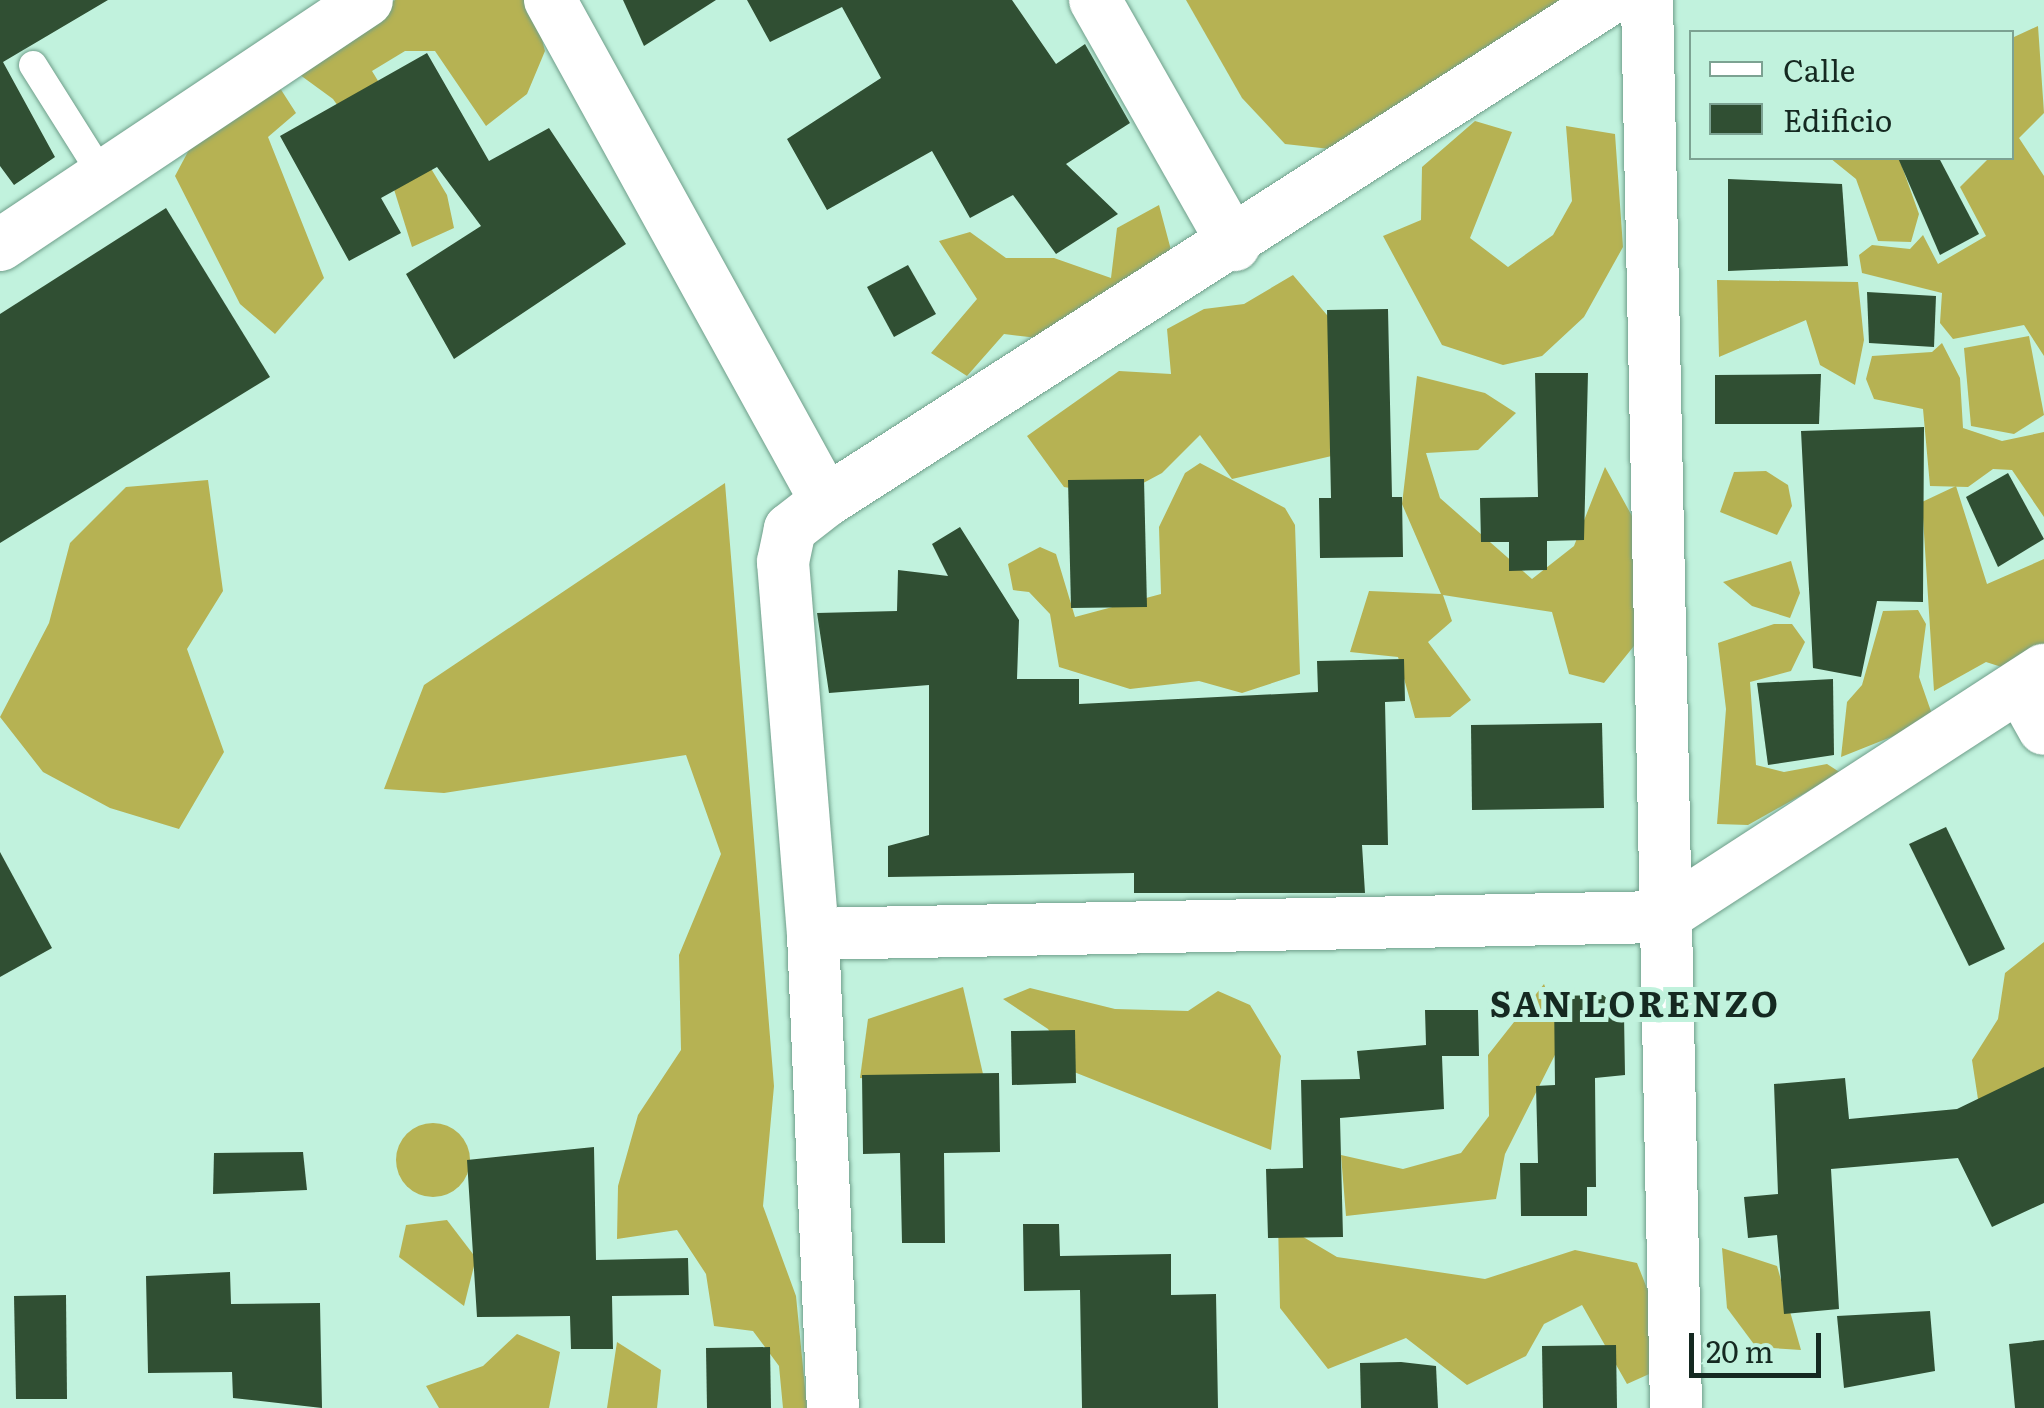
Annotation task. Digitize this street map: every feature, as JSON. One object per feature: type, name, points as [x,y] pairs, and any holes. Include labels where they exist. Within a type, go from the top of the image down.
[{"type":"street","points":[[0,245],[367,0]]},
{"type":"street","points":[[550,0],[826,501]]},
{"type":"street","points":[[1095,0],[1234,245]]},
{"type":"street","points":[[833,1408],[813,934],[783,562],[790,529],[826,501],[1234,245],[1608,0]]},
{"type":"street","points":[[1647,0],[1676,1408]]},
{"type":"street","points":[[813,934],[1664,917],[2036,695]]},
{"type":"lane","points":[[33,65],[102,176]]},
{"type":"shaded area","points":[[395,0],[532,0],[545,51],[527,94],[486,126],[435,51],[405,51],[372,71],[447,195],[454,228],[412,247],[392,183],[333,99],[296,72]]},
{"type":"shaded area","points":[[1186,0],[1572,0],[1357,152],[1285,144],[1242,98]]},
{"type":"shaded area","points":[[2038,26],[2044,113],[2019,138],[2044,176],[2044,356],[2024,325],[1953,339],[1940,323],[1942,293],[1862,273],[1859,255],[1872,245],[1910,249],[1923,235],[1938,264],[1986,236],[1960,187],[1987,160],[2014,160],[2014,37]]},
{"type":"shaded area","points":[[278,85],[296,113],[268,137],[324,278],[275,334],[240,304],[175,176],[199,131]]},
{"type":"shaded area","points":[[1475,121],[1512,132],[1470,238],[1508,267],[1553,235],[1572,201],[1566,126],[1615,134],[1623,247],[1584,317],[1542,356],[1503,365],[1442,345],[1383,236],[1421,220],[1422,167]]},
{"type":"shaded area","points":[[1832,160],[1900,160],[1919,214],[1911,242],[1878,241],[1856,179]]},
{"type":"shaded area","points":[[1159,205],[1171,250],[1055,340],[1004,334],[967,376],[931,353],[977,299],[939,241],[970,232],[1006,258],[1054,258],[1111,278],[1117,228]]},
{"type":"shaded area","points":[[1293,275],[1338,328],[1336,455],[1232,479],[1200,435],[1162,473],[1119,496],[1064,487],[1027,436],[1119,371],[1171,374],[1167,329],[1204,309],[1244,304]]},
{"type":"shaded area","points":[[1717,280],[1858,282],[1864,340],[1855,385],[1820,365],[1806,320],[1719,357]]},
{"type":"shaded area","points":[[2029,336],[2044,415],[2014,434],[1971,426],[1964,348]]},
{"type":"shaded area","points":[[1942,343],[1960,378],[1963,428],[2002,441],[2044,432],[2044,517],[2012,470],[1993,469],[1968,487],[1930,486],[1923,409],[1874,399],[1866,379],[1872,356],[1932,352]]},
{"type":"shaded area","points":[[1417,376],[1485,393],[1516,413],[1478,450],[1426,453],[1440,498],[1532,579],[1574,546],[1605,467],[1632,516],[1638,641],[1604,683],[1569,674],[1552,612],[1443,595],[1452,621],[1428,642],[1471,700],[1450,717],[1415,718],[1398,657],[1350,652],[1369,591],[1441,594],[1402,504]]},
{"type":"shaded area","points":[[1200,463],[1285,508],[1295,525],[1300,674],[1242,693],[1199,681],[1130,689],[1059,667],[1050,614],[1029,592],[1013,590],[1008,564],[1040,547],[1056,554],[1075,617],[1161,594],[1159,527],[1185,473]]},
{"type":"shaded area","points":[[1766,471],[1788,485],[1792,506],[1777,535],[1720,512],[1734,472]]},
{"type":"shaded area","points":[[208,480],[223,591],[187,649],[224,752],[179,829],[110,808],[43,772],[0,717],[49,623],[70,543],[126,487]]},
{"type":"shaded area","points":[[725,483],[774,1086],[763,1206],[796,1296],[807,1408],[783,1408],[779,1366],[753,1331],[714,1326],[706,1274],[677,1230],[617,1239],[618,1186],[638,1115],[681,1050],[679,955],[721,854],[686,755],[444,793],[384,789],[424,685]]},
{"type":"shaded area","points":[[1956,486],[1987,584],[2044,559],[2044,650],[2017,672],[1986,662],[1934,691],[1922,502]]},
{"type":"shaded area","points":[[1791,561],[1800,593],[1790,618],[1752,606],[1723,582]]},
{"type":"shaded area","points":[[1918,610],[1926,624],[1919,677],[1934,720],[1841,757],[1847,702],[1862,685],[1883,611]]},
{"type":"shaded area","points":[[1774,624],[1792,624],[1805,642],[1791,671],[1750,682],[1756,765],[1784,772],[1827,764],[1841,773],[1748,825],[1717,824],[1726,709],[1718,643]]},
{"type":"shaded area","points":[[2044,942],[2044,1093],[1981,1119],[1972,1060],[1998,1019],[2005,973]]},
{"type":"shaded area","points":[[1544,984],[1564,1037],[1505,1154],[1496,1199],[1346,1216],[1341,1155],[1403,1169],[1461,1153],[1489,1116],[1488,1055]]},
{"type":"shaded area","points":[[963,987],[986,1087],[860,1078],[868,1019]]},
{"type":"shaded area","points":[[1030,988],[1115,1009],[1188,1011],[1218,991],[1250,1005],[1281,1056],[1271,1150],[1074,1072],[1048,1029],[1003,999]]},
{"type":"shaded area","points":[[433,1123],[459,1134],[470,1160],[459,1186],[433,1197],[407,1186],[396,1160],[407,1134]]},
{"type":"shaded area","points":[[447,1220],[476,1258],[464,1306],[399,1257],[406,1225]]},
{"type":"shaded area","points":[[1278,1222],[1337,1257],[1485,1279],[1575,1250],[1637,1263],[1676,1362],[1627,1384],[1582,1305],[1544,1324],[1526,1356],[1467,1385],[1406,1338],[1328,1369],[1280,1308]]},
{"type":"shaded area","points":[[1722,1248],[1777,1266],[1801,1350],[1756,1347],[1727,1308]]},
{"type":"shaded area","points":[[517,1334],[560,1352],[549,1408],[439,1408],[426,1386],[483,1366]]},
{"type":"shaded area","points":[[617,1342],[661,1370],[657,1408],[607,1408]]},
{"type":"building","points":[[0,0],[108,0],[3,62],[55,157],[14,185],[0,166]]},
{"type":"building","points":[[623,0],[716,0],[644,46]]},
{"type":"building","points":[[747,0],[1012,0],[1056,64],[1085,44],[1130,123],[1066,164],[1118,214],[1056,254],[1013,195],[970,218],[932,151],[827,210],[787,139],[881,78],[842,7],[770,42]]},
{"type":"building","points":[[427,53],[489,161],[549,128],[626,244],[454,359],[406,274],[481,226],[437,167],[381,198],[401,233],[349,261],[280,136]]},
{"type":"building","points":[[1899,160],[1940,160],[1979,234],[1940,255]]},
{"type":"building","points":[[1728,179],[1842,184],[1848,266],[1728,271]]},
{"type":"building","points":[[166,208],[270,377],[0,543],[0,314]]},
{"type":"building","points":[[908,265],[936,314],[894,337],[867,287]]},
{"type":"building","points":[[1867,292],[1936,296],[1934,347],[1869,343]]},
{"type":"building","points":[[1388,309],[1392,497],[1402,497],[1403,557],[1320,558],[1319,498],[1331,498],[1327,310]]},
{"type":"building","points":[[1535,373],[1588,373],[1584,540],[1547,541],[1547,570],[1509,571],[1509,542],[1481,542],[1480,498],[1538,497]]},
{"type":"building","points":[[1821,374],[1819,424],[1715,424],[1715,375]]},
{"type":"building","points":[[1924,427],[1923,602],[1877,601],[1861,677],[1813,668],[1801,431]]},
{"type":"building","points":[[2008,473],[2044,539],[1998,567],[1966,497]]},
{"type":"building","points":[[1144,479],[1147,607],[1071,608],[1068,480]]},
{"type":"building","points":[[960,527],[1019,620],[1017,679],[1079,679],[1079,704],[1318,692],[1317,661],[1404,659],[1405,701],[1385,702],[1388,845],[1362,845],[1365,893],[1134,893],[1134,873],[888,877],[888,846],[929,835],[929,685],[829,693],[817,613],[897,611],[898,570],[948,576],[932,544]]},
{"type":"building","points":[[1833,679],[1834,755],[1768,765],[1757,683]]},
{"type":"building","points":[[1602,723],[1604,808],[1472,810],[1471,725]]},
{"type":"building","points":[[1946,827],[2005,949],[1969,966],[1909,844]]},
{"type":"building","points":[[0,852],[52,948],[0,977]]},
{"type":"building","points":[[1603,995],[1624,1014],[1625,1075],[1595,1078],[1596,1187],[1587,1187],[1587,1216],[1521,1216],[1520,1163],[1538,1163],[1536,1086],[1555,1085],[1554,996]]},
{"type":"building","points":[[1425,1010],[1478,1010],[1479,1056],[1442,1056],[1444,1109],[1340,1118],[1343,1237],[1268,1238],[1266,1169],[1303,1168],[1301,1080],[1360,1079],[1357,1051],[1426,1045]]},
{"type":"building","points":[[1075,1030],[1076,1083],[1012,1085],[1011,1031]]},
{"type":"building","points":[[2044,1067],[2044,1203],[1992,1227],[1958,1158],[1831,1169],[1839,1309],[1784,1314],[1777,1235],[1748,1238],[1744,1197],[1778,1194],[1774,1084],[1845,1078],[1849,1119],[1957,1109]]},
{"type":"building","points":[[999,1073],[1000,1152],[944,1153],[945,1243],[902,1243],[900,1153],[863,1154],[862,1075]]},
{"type":"building","points":[[594,1147],[596,1260],[688,1258],[689,1295],[612,1296],[613,1349],[571,1349],[570,1316],[477,1317],[467,1160]]},
{"type":"building","points":[[303,1152],[307,1190],[213,1194],[214,1153]]},
{"type":"building","points":[[1023,1224],[1059,1224],[1060,1256],[1171,1254],[1171,1295],[1216,1294],[1218,1408],[1082,1408],[1080,1290],[1024,1291]]},
{"type":"building","points":[[230,1272],[231,1304],[320,1303],[322,1408],[233,1398],[232,1372],[148,1373],[146,1276]]},
{"type":"building","points":[[66,1295],[67,1399],[16,1399],[14,1296]]},
{"type":"building","points":[[1930,1311],[1935,1371],[1844,1388],[1837,1316]]},
{"type":"building","points":[[2044,1340],[2044,1408],[2015,1408],[2009,1344]]},
{"type":"building","points":[[1616,1345],[1617,1408],[1543,1408],[1542,1346]]},
{"type":"building","points":[[770,1347],[771,1408],[707,1408],[706,1348]]},
{"type":"building","points":[[1360,1363],[1436,1366],[1438,1408],[1361,1408]]},
{"type":"district","name":"SAN LORENZO","points":[[1635,1002]]}]
